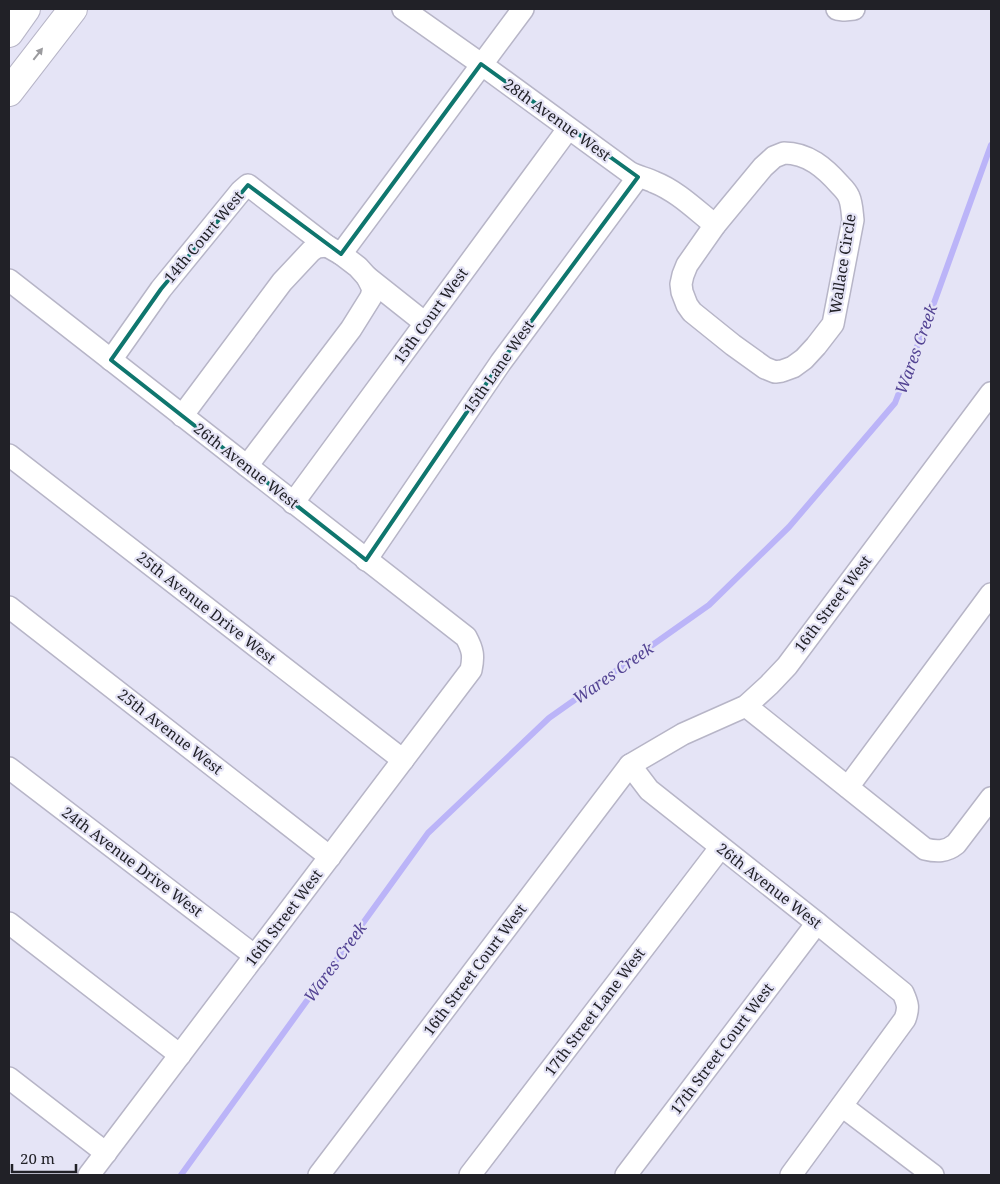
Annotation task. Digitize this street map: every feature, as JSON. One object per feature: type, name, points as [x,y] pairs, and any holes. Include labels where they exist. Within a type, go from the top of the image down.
[{"type":"main road","points":[[9,33],[26,9]]},
{"type":"main road","points":[[9,92],[73,9]]},
{"type":"street","name":"28th Avenue West","points":[[403,9],[629,172],[638,177],[654,181],[674,192],[715,225]]},
{"type":"street","points":[[334,250],[523,9]]},
{"type":"street","points":[[837,9],[854,9]]},
{"type":"street","name":"15th Court West","points":[[293,503],[568,129]]},
{"type":"street","name":"Wallace Circle","points":[[784,153],[793,153],[806,157],[818,164],[849,195],[853,220],[833,324],[804,359],[793,367],[782,372],[775,372],[765,368],[699,318],[687,305],[682,292],[683,275],[687,265],[715,225],[763,167],[774,157],[784,153]]},
{"type":"street","name":"15th Lane West","points":[[366,560],[501,362],[638,177]]},
{"type":"street","name":"14th Court West","points":[[111,360],[161,289],[241,191],[248,185],[334,250]]},
{"type":"street","points":[[182,416],[282,282],[311,250],[317,247],[334,250],[358,267],[367,277],[425,323]]},
{"type":"street","points":[[247,466],[351,329],[371,297],[373,289],[367,277]]},
{"type":"street","name":"26th Avenue West","points":[[9,280],[466,637],[474,659]]},
{"type":"street","name":"16th Street West","points":[[630,765],[683,734],[746,706],[768,686],[787,666],[991,393]]},
{"type":"street","name":"25th Avenue Drive West","points":[[9,455],[404,760]]},
{"type":"street","points":[[848,787],[991,594]]},
{"type":"street","name":"25th Avenue West","points":[[9,607],[330,856]]},
{"type":"street","name":"16th Street West","points":[[89,1175],[404,760],[471,670],[474,659]]},
{"type":"street","points":[[746,706],[925,849],[941,852],[951,848],[991,798]]},
{"type":"street","name":"26th Avenue West","points":[[630,765],[649,790],[720,848],[818,923],[903,993],[908,1005],[905,1019],[842,1106]]},
{"type":"street","name":"16th Street Court West","points":[[319,1175],[630,765]]},
{"type":"street","name":"24th Avenue Drive West","points":[[9,768],[255,956]]},
{"type":"street","name":"17th Street Lane West","points":[[470,1175],[720,848]]},
{"type":"street","points":[[9,923],[180,1055]]},
{"type":"street","name":"17th Street Court West","points":[[626,1175],[818,923]]},
{"type":"street","points":[[9,1078],[106,1153]]},
{"type":"street","points":[[791,1175],[842,1106],[933,1175]]},
{"type":"highlighted area","points":[[481,64],[638,177],[501,362],[366,560],[111,360],[161,289],[248,185],[341,254]]},
{"type":"waterway","name":"Wares Creek","points":[[181,1175],[428,833],[549,718],[709,605],[789,527],[895,403],[934,303],[991,145]]}]
